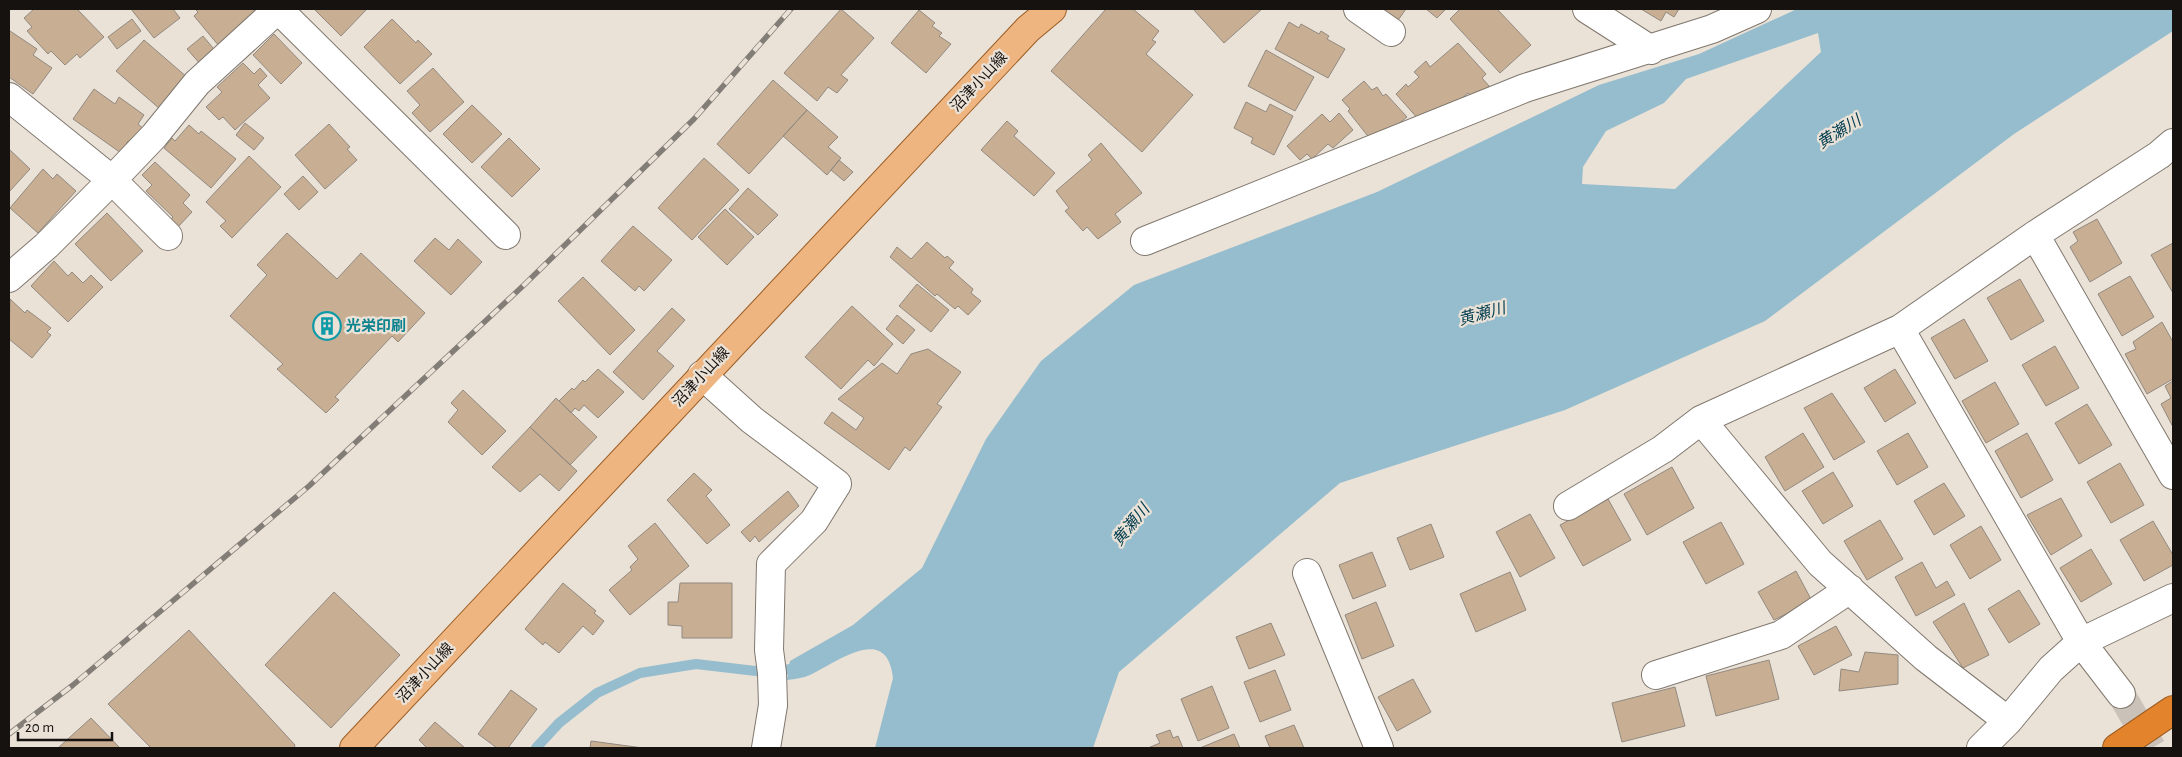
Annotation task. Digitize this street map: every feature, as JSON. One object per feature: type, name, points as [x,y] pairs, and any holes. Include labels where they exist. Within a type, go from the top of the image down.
[{"type":"highway","points":[[2117,748],[2173,710]]},
{"type":"main road","name":"沼津小山線","points":[[354,748],[1028,29],[1052,9]]},
{"type":"street","points":[[9,278],[46,246],[112,180],[154,136],[198,83],[278,9],[506,235]]},
{"type":"street","points":[[1358,9],[1391,32]]},
{"type":"street","points":[[1587,9],[1651,50]]},
{"type":"street","points":[[1145,241],[1525,88],[1651,50],[1712,29],[1757,9]]},
{"type":"street","points":[[9,97],[112,180],[168,236]]},
{"type":"street","points":[[1568,506],[1663,449],[1701,420],[1900,329],[2035,235],[2159,155],[2173,143]]},
{"type":"street","points":[[2035,235],[2173,475]]},
{"type":"street","points":[[1900,329],[2081,642],[2121,694]]},
{"type":"street","points":[[702,375],[752,420],[837,484],[814,521],[770,564],[769,650],[773,705],[766,748]]},
{"type":"street","points":[[1701,420],[1820,563],[1926,658],[2008,721]]},
{"type":"street","points":[[1307,573],[1374,746]]},
{"type":"street","points":[[1656,675],[1780,635],[1850,589]]},
{"type":"street","points":[[1981,748],[2008,721],[2051,669],[2081,642],[2173,598]]},
{"type":"water","name":"黄瀬川","points":[[1797,9],[2173,9],[2173,31],[2014,134],[1765,321],[1565,410],[1340,483],[1119,672],[1093,748],[875,748],[893,678],[889,661],[881,652],[871,649],[846,656],[807,676],[787,680],[790,661],[853,625],[922,568],[986,439],[1041,361],[1134,285],[1377,192],[1599,85],[1699,54]],"holes":[[[1818,33],[1821,52],[1675,189],[1582,184],[1583,167],[1606,131],[1664,103],[1686,79]]]},
{"type":"building","points":[[34,9],[77,9],[104,37],[80,58],[77,54],[65,65],[51,51],[48,54],[27,31],[32,27],[24,18]]},
{"type":"building","points":[[131,9],[173,9],[180,18],[154,38]]},
{"type":"building","points":[[195,9],[264,9],[219,46],[194,16],[198,12]]},
{"type":"building","points":[[367,9],[341,36],[315,10]]},
{"type":"building","points":[[841,9],[874,38],[841,75],[848,80],[837,93],[828,87],[817,101],[784,73]]},
{"type":"building","points":[[1106,9],[1133,9],[1159,31],[1152,40],[1156,42],[1146,54],[1193,95],[1142,152],[1051,71]]},
{"type":"building","points":[[1193,9],[1262,9],[1224,43]]},
{"type":"building","points":[[1376,9],[1406,9],[1396,23]]},
{"type":"building","points":[[1426,9],[1446,9],[1437,18]]},
{"type":"building","points":[[1460,9],[1497,9],[1531,45],[1500,73],[1450,19]]},
{"type":"building","points":[[1641,9],[1679,9],[1674,17],[1666,12],[1661,21]]},
{"type":"building","points":[[919,10],[935,23],[932,26],[942,33],[939,36],[951,44],[926,73],[891,43]]},
{"type":"building","points":[[132,19],[141,31],[117,49],[108,37]]},
{"type":"building","points":[[392,19],[416,43],[418,40],[432,54],[400,84],[364,47]]},
{"type":"building","points":[[1289,22],[1299,28],[1301,24],[1319,34],[1321,31],[1329,36],[1327,39],[1345,49],[1328,78],[1275,49]]},
{"type":"building","points":[[10,31],[37,49],[33,55],[52,68],[33,94],[9,77]]},
{"type":"building","points":[[274,34],[302,63],[281,84],[253,55]]},
{"type":"building","points":[[203,36],[218,54],[202,66],[187,49]]},
{"type":"building","points":[[144,40],[188,78],[160,109],[116,71]]},
{"type":"building","points":[[1458,43],[1486,74],[1482,78],[1489,86],[1475,99],[1468,93],[1452,107],[1420,121],[1396,94],[1406,84],[1408,87],[1419,77],[1414,72],[1426,61],[1430,67]]},
{"type":"building","points":[[1266,50],[1314,77],[1295,111],[1248,86]]},
{"type":"building","points":[[243,63],[254,74],[260,68],[267,76],[258,85],[270,98],[235,130],[223,117],[219,120],[206,107],[222,92],[217,87]]},
{"type":"building","points":[[433,68],[464,102],[430,132],[412,113],[420,105],[407,91]]},
{"type":"building","points":[[773,80],[807,110],[749,174],[717,144]]},
{"type":"building","points":[[1364,81],[1372,90],[1377,87],[1383,96],[1386,94],[1407,117],[1378,140],[1371,140],[1348,111],[1350,109],[1342,100]]},
{"type":"building","points":[[94,89],[115,104],[119,97],[144,115],[138,124],[144,129],[134,144],[128,141],[121,153],[73,119]]},
{"type":"building","points":[[1246,102],[1266,112],[1270,104],[1293,116],[1274,155],[1251,143],[1253,138],[1234,128]]},
{"type":"building","points":[[472,105],[502,134],[472,163],[443,134]]},
{"type":"building","points":[[807,110],[838,137],[828,147],[841,158],[827,175],[783,136]]},
{"type":"building","points":[[1339,113],[1353,130],[1333,148],[1328,144],[1312,159],[1307,154],[1300,160],[1287,146],[1322,114],[1330,122]]},
{"type":"building","points":[[1007,121],[1018,131],[1014,136],[1055,173],[1034,196],[981,150]]},
{"type":"building","points":[[245,123],[264,138],[254,150],[236,135]]},
{"type":"building","points":[[329,124],[350,147],[347,149],[357,160],[325,189],[295,155]]},
{"type":"building","points":[[189,125],[199,134],[201,131],[236,159],[211,188],[164,148],[172,138],[175,141]]},
{"type":"building","points":[[509,138],[540,169],[512,197],[481,167]]},
{"type":"building","points":[[1101,143],[1142,193],[1115,214],[1121,222],[1098,239],[1087,227],[1083,231],[1065,211],[1069,208],[1056,191],[1092,160],[1088,155]]},
{"type":"building","points":[[9,149],[30,169],[9,192]]},
{"type":"building","points":[[249,156],[281,187],[232,238],[220,226],[226,221],[206,202]]},
{"type":"building","points":[[704,158],[739,190],[692,240],[658,208]]},
{"type":"building","points":[[839,160],[853,172],[844,181],[831,170]]},
{"type":"building","points":[[155,162],[190,195],[183,203],[192,212],[177,228],[169,221],[173,217],[146,191],[152,185],[142,175]]},
{"type":"building","points":[[43,169],[53,179],[57,174],[76,191],[38,233],[10,208]]},
{"type":"building","points":[[303,176],[318,192],[299,210],[284,194]]},
{"type":"building","points":[[748,188],[778,215],[758,235],[729,209]]},
{"type":"building","points":[[725,209],[754,237],[727,265],[698,237]]},
{"type":"building","points":[[107,213],[143,251],[111,281],[75,244]]},
{"type":"building","points":[[2097,219],[2122,263],[2090,282],[2070,247],[2078,241],[2073,232]]},
{"type":"building","points":[[633,226],[672,260],[644,291],[639,286],[635,291],[601,261]]},
{"type":"building","name":"光栄印刷","points":[[287,233],[337,279],[361,253],[425,313],[398,342],[392,336],[335,397],[339,400],[326,413],[277,369],[283,364],[230,316],[267,275],[257,265]]},
{"type":"building","points":[[435,238],[449,250],[458,239],[482,262],[451,295],[414,261]]},
{"type":"building","points":[[927,242],[945,258],[947,256],[954,262],[949,268],[973,289],[971,293],[981,301],[968,315],[958,306],[955,309],[937,294],[935,296],[890,257],[897,247],[911,259]]},
{"type":"building","points":[[2173,243],[2173,293],[2151,255]]},
{"type":"building","points":[[54,261],[68,276],[72,272],[83,283],[91,275],[103,287],[68,322],[31,286]]},
{"type":"building","points":[[2130,276],[2154,317],[2122,336],[2098,294]]},
{"type":"building","points":[[583,277],[635,330],[610,355],[558,301]]},
{"type":"building","points":[[2020,279],[2044,321],[2011,340],[1987,298]]},
{"type":"building","points":[[917,284],[949,310],[931,332],[899,306]]},
{"type":"building","points":[[10,299],[25,313],[27,310],[51,328],[47,332],[51,335],[32,358],[9,339]]},
{"type":"building","points":[[852,306],[893,344],[874,366],[868,360],[841,389],[805,357]]},
{"type":"building","points":[[672,308],[685,320],[657,351],[674,366],[643,400],[613,372]]},
{"type":"building","points":[[897,315],[915,330],[903,344],[886,329]]},
{"type":"building","points":[[1964,319],[1988,361],[1955,379],[1931,338]]},
{"type":"building","points":[[2162,322],[2173,342],[2173,379],[2147,394],[2125,354],[2136,349],[2133,342]]},
{"type":"building","points":[[2055,346],[2079,388],[2046,406],[2022,365]]},
{"type":"building","points":[[928,349],[961,372],[937,404],[942,407],[910,451],[905,447],[889,470],[824,423],[832,412],[856,430],[864,418],[838,399],[882,363],[897,374],[911,354]]},
{"type":"building","points":[[598,369],[624,392],[598,418],[584,405],[579,411],[575,408],[571,413],[559,401],[572,388],[574,390],[583,380],[585,382]]},
{"type":"building","points":[[1895,369],[1916,403],[1885,422],[1864,388]]},
{"type":"building","points":[[2173,381],[2173,427],[2161,404],[2171,398],[2165,386]]},
{"type":"building","points":[[1995,382],[2019,424],[1986,443],[1962,401]]},
{"type":"building","points":[[463,390],[506,431],[482,455],[448,422],[458,410],[451,403]]},
{"type":"building","points":[[1832,393],[1865,442],[1834,460],[1804,408]]},
{"type":"building","points":[[556,398],[597,437],[570,465],[530,427]]},
{"type":"building","points":[[2087,404],[2112,445],[2079,464],[2055,423]]},
{"type":"building","points":[[530,427],[577,471],[559,491],[540,474],[520,492],[492,467]]},
{"type":"building","points":[[1803,433],[1824,467],[1785,491],[1765,457]]},
{"type":"building","points":[[1908,433],[1928,467],[1897,485],[1877,451]]},
{"type":"building","points":[[2027,433],[2053,480],[2021,498],[1995,451]]},
{"type":"building","points":[[2120,463],[2144,505],[2111,523],[2087,482]]},
{"type":"building","points":[[1672,467],[1694,508],[1647,535],[1624,494]]},
{"type":"building","points":[[1833,472],[1853,506],[1823,524],[1802,491]]},
{"type":"building","points":[[694,473],[712,490],[706,496],[730,525],[707,544],[667,500]]},
{"type":"building","points":[[1944,483],[1965,516],[1934,535],[1914,501]]},
{"type":"building","points":[[788,491],[799,506],[759,542],[755,536],[750,542],[741,532]]},
{"type":"building","points":[[2061,498],[2082,536],[2051,555],[2027,515]]},
{"type":"building","points":[[1608,499],[1631,540],[1583,566],[1560,525]]},
{"type":"building","points":[[1530,514],[1555,558],[1520,577],[1496,532]]},
{"type":"building","points":[[1880,520],[1903,559],[1867,580],[1844,541]]},
{"type":"building","points":[[2153,521],[2173,555],[2173,565],[2144,581],[2120,540]]},
{"type":"building","points":[[1721,522],[1744,564],[1706,584],[1683,542]]},
{"type":"building","points":[[655,523],[689,566],[630,615],[609,590],[632,570],[630,567],[638,559],[628,546]]},
{"type":"building","points":[[1431,524],[1444,557],[1410,570],[1397,538]]},
{"type":"building","points":[[1981,526],[2001,560],[1970,579],[1950,545]]},
{"type":"building","points":[[2091,549],[2112,584],[2081,602],[2060,568]]},
{"type":"building","points":[[1372,552],[1386,586],[1353,599],[1339,565]]},
{"type":"building","points":[[1922,562],[1936,588],[1947,581],[1955,595],[1916,616],[1895,577]]},
{"type":"building","points":[[1796,571],[1812,601],[1774,620],[1758,592]]},
{"type":"building","points":[[1510,572],[1526,610],[1476,632],[1460,594]]},
{"type":"building","points":[[563,583],[596,611],[594,613],[604,621],[593,635],[583,626],[559,653],[545,642],[543,645],[525,629]]},
{"type":"building","points":[[680,583],[732,583],[732,638],[682,638],[682,626],[668,625],[668,602],[678,602]]},
{"type":"building","points":[[2019,590],[2040,624],[2009,643],[1988,609]]},
{"type":"building","points":[[334,592],[400,655],[331,728],[265,665]]},
{"type":"building","points":[[1376,602],[1394,646],[1362,659],[1345,615]]},
{"type":"building","points":[[1964,603],[1989,655],[1963,668],[1933,622]]},
{"type":"building","points":[[1271,623],[1285,655],[1249,669],[1236,637]]},
{"type":"building","points":[[1836,626],[1852,655],[1814,675],[1798,646]]},
{"type":"building","points":[[189,630],[295,745],[294,748],[151,748],[108,704]]},
{"type":"building","points":[[1865,652],[1898,655],[1898,684],[1839,691],[1841,669],[1859,672]]},
{"type":"building","points":[[1769,660],[1779,699],[1716,716],[1706,676]]},
{"type":"building","points":[[1275,670],[1291,710],[1260,722],[1244,682]]},
{"type":"building","points":[[1413,679],[1431,712],[1397,731],[1378,697]]},
{"type":"building","points":[[1212,686],[1229,728],[1198,741],[1181,699]]},
{"type":"building","points":[[1675,687],[1685,726],[1622,742],[1612,703]]},
{"type":"building","points":[[511,690],[537,709],[508,748],[497,748],[478,734]]},
{"type":"building","points":[[91,718],[120,748],[58,748]]},
{"type":"building","points":[[435,722],[465,748],[427,748],[419,740]]},
{"type":"building","points":[[1294,725],[1304,748],[1270,748],[1265,736]]},
{"type":"building","points":[[1170,730],[1173,738],[1178,736],[1183,748],[1148,748],[1160,743],[1156,735]]},
{"type":"building","points":[[1234,734],[1240,748],[1200,748]]},
{"type":"building","points":[[591,741],[643,748],[590,748]]},
{"type":"waterway","points":[[536,748],[559,723],[597,693],[640,673],[696,664],[772,673],[802,666]]},
{"type":"tunnel","points":[[2121,694],[2152,748]]},
{"type":"railway","points":[[9,734],[73,685],[309,486],[525,284],[694,119],[791,9]]},
{"type":"place","name":"光栄印刷","points":[[327,326]]}]
